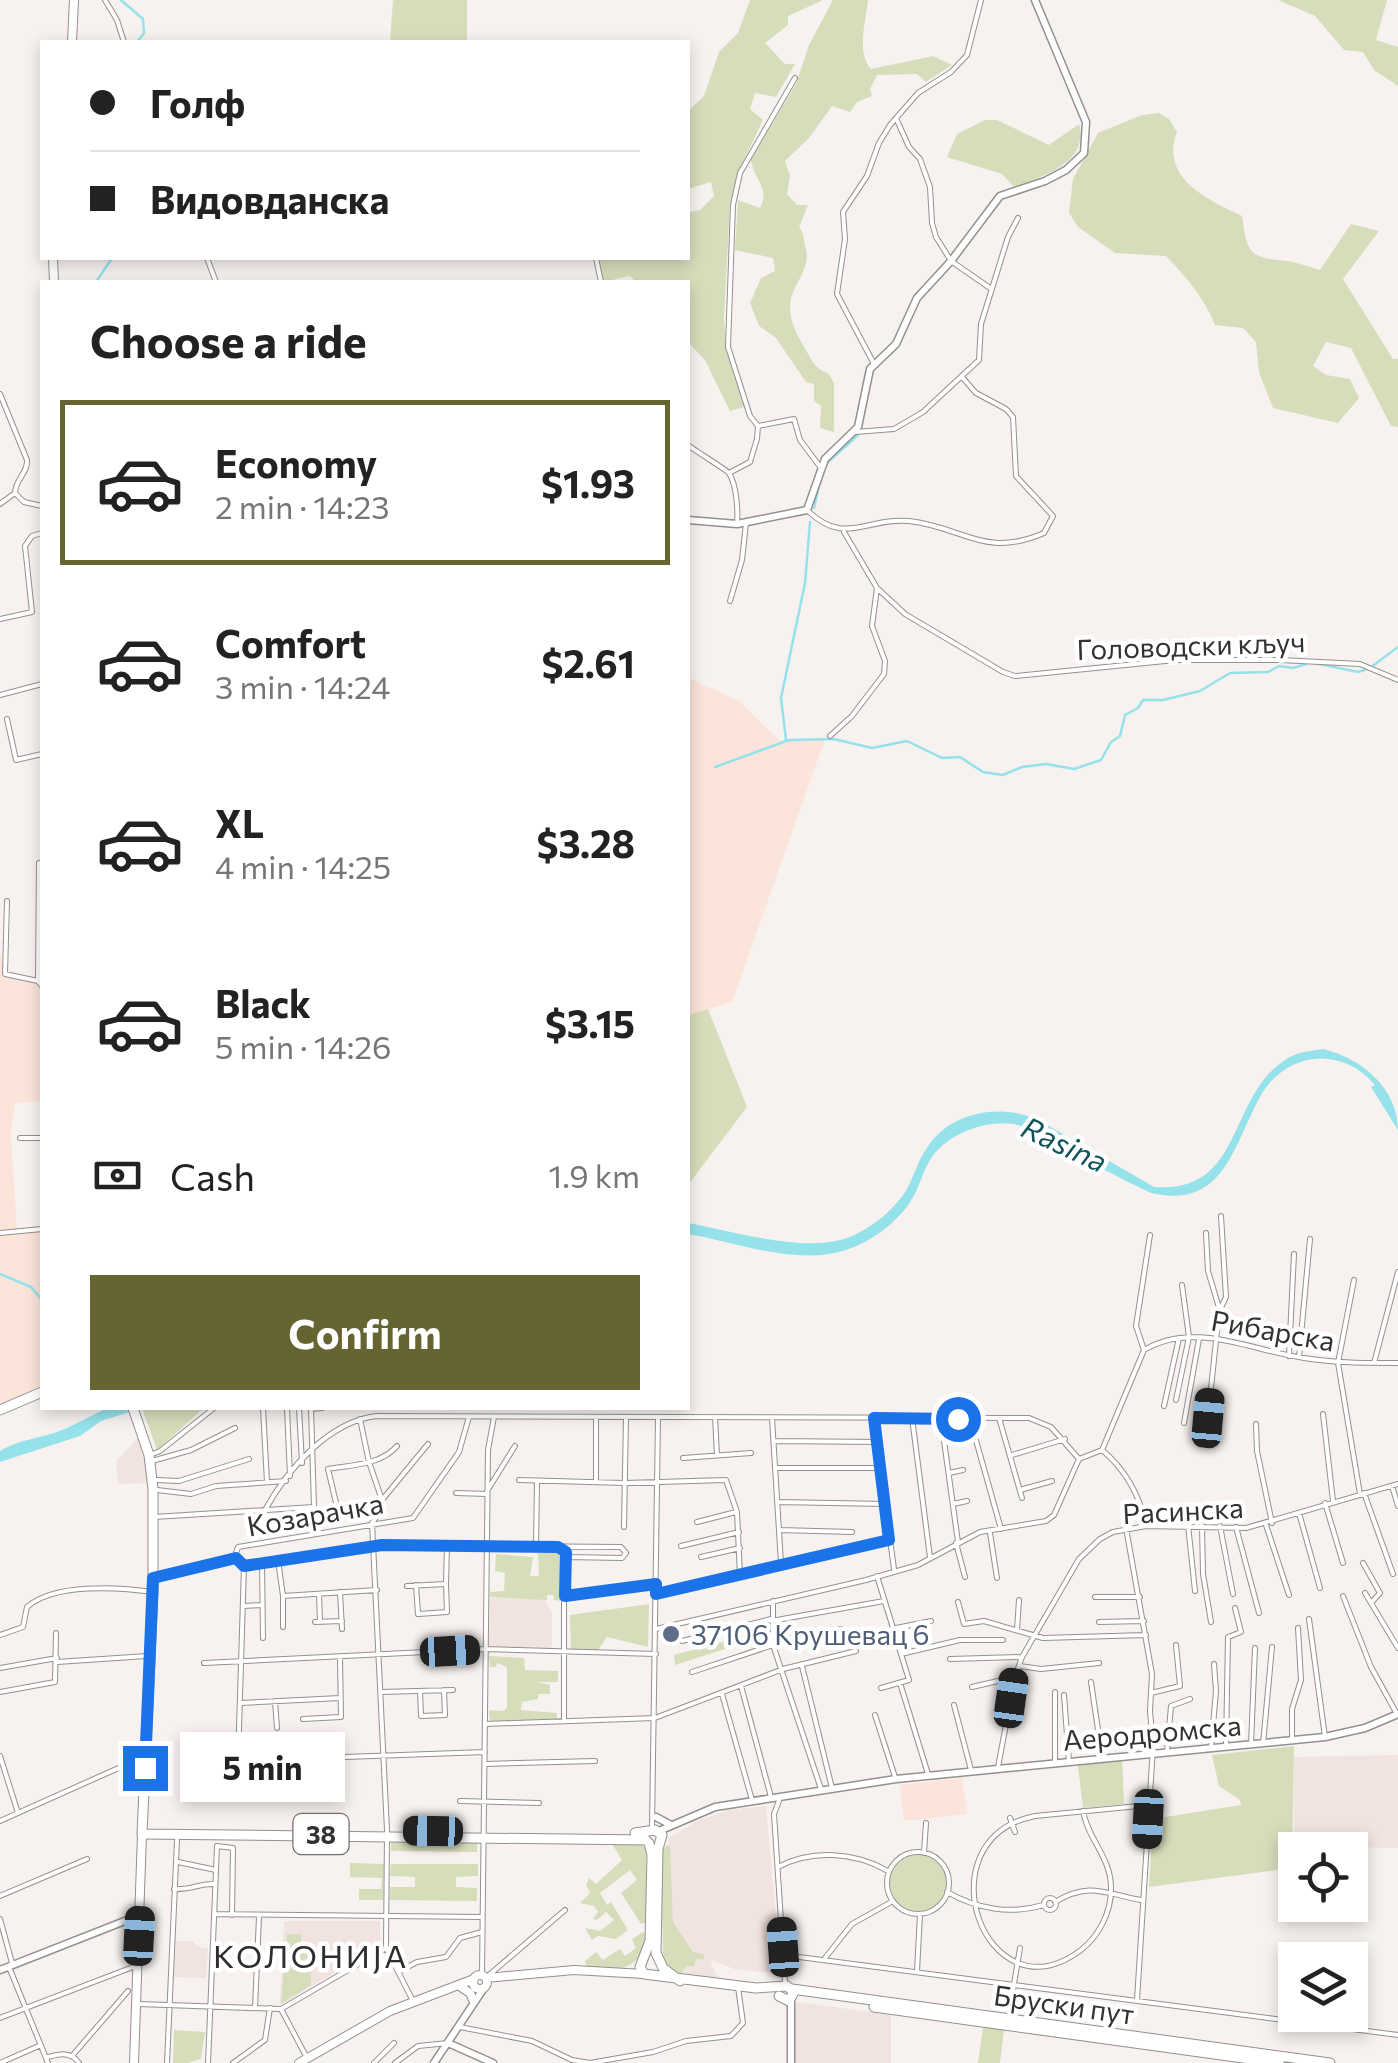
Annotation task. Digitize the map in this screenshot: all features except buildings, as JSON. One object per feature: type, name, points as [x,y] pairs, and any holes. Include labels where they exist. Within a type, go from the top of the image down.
[{"type":"main road","points":[[72,40],[74,0]]},
{"type":"main road","points":[[0,1410],[40,1393]]},
{"type":"main road","points":[[136,1410],[157,1485],[155,1517]]},
{"type":"main road","points":[[151,1661],[156,1578],[152,1458]]},
{"type":"main road","points":[[134,2063],[152,1592],[156,1578]]},
{"type":"main road","name":"38","points":[[145,1831],[654,1838]]},
{"type":"main road","name":"38","points":[[483,1834],[635,1838],[646,1843],[654,1838]]},
{"type":"main road","points":[[654,1838],[659,1971],[648,1975],[644,1960],[650,1941],[654,1838]]},
{"type":"main road","points":[[644,1960],[654,1958],[681,1981]]},
{"type":"main road","name":"Бруски пут","points":[[616,1972],[644,1960]]},
{"type":"main road","name":"Бруски пут","points":[[303,2061],[412,2001],[498,1974],[562,1971],[648,1975],[1330,2063]]},
{"type":"main road","points":[[458,1987],[468,1990],[472,2002]]},
{"type":"main road","name":"Бруски пут","points":[[787,1993],[1278,2063]]},
{"type":"street","points":[[105,0],[123,40]]},
{"type":"street","points":[[874,364],[837,294],[846,239],[842,216],[896,118],[918,93],[950,72],[966,55],[981,0]]},
{"type":"street","points":[[855,432],[868,374],[896,344],[917,298],[1000,196],[1066,170],[1079,160],[1087,144],[1088,132],[1081,109],[1035,0]]},
{"type":"street","points":[[729,473],[750,462],[758,439],[758,426],[750,416],[728,347],[733,205],[740,174],[795,78]]},
{"type":"street","points":[[896,118],[909,147],[920,159],[930,187],[934,230],[950,261],[992,289]]},
{"type":"street","points":[[690,520],[742,524],[807,510],[828,455],[855,432],[894,429],[923,412],[962,377],[981,356],[980,324],[1018,218]]},
{"type":"street","points":[[807,510],[819,521],[844,532],[906,521],[996,545],[1041,534],[1053,516],[1016,476],[1013,417],[976,393],[962,377]]},
{"type":"street","points":[[0,394],[27,460],[15,485],[16,494],[24,502],[40,506]]},
{"type":"street","points":[[758,426],[794,418],[800,440],[821,468]]},
{"type":"street","points":[[690,447],[729,473],[742,524],[742,560],[730,601]]},
{"type":"street","points":[[0,504],[16,494]]},
{"type":"street","points":[[830,736],[852,716],[884,674],[886,664],[872,626],[877,588],[844,532]]},
{"type":"street","points":[[0,619],[32,612],[25,546],[32,536],[40,534]]},
{"type":"street","name":"Головодски кључ","points":[[877,588],[917,624],[1014,676],[1189,660],[1360,664],[1398,680]]},
{"type":"street","points":[[0,695],[40,685]]},
{"type":"street","points":[[7,718],[16,760],[40,754]]},
{"type":"street","points":[[39,863],[40,983]]},
{"type":"street","points":[[7,901],[4,974],[38,980]]},
{"type":"street","points":[[20,1138],[40,1138]]},
{"type":"street","points":[[1208,1418],[1220,1311],[1226,1297],[1220,1216]]},
{"type":"street","points":[[0,1233],[40,1229]]},
{"type":"street","points":[[1206,1233],[1208,1271],[1220,1311]]},
{"type":"street","points":[[656,1629],[877,1576],[931,1559],[957,1543],[990,1531],[1051,1519],[1079,1459],[1102,1450],[1144,1350],[1136,1326],[1150,1235]]},
{"type":"street","points":[[1299,1358],[1310,1240]]},
{"type":"street","points":[[1288,1356],[1294,1254]]},
{"type":"street","points":[[1374,1363],[1398,1272]]},
{"type":"street","points":[[1354,1280],[1338,1362],[1362,1493],[1393,1574]]},
{"type":"street","points":[[1176,1400],[1189,1337],[1182,1284]]},
{"type":"street","name":"Рибарска","points":[[1144,1350],[1158,1342],[1189,1337],[1218,1339],[1299,1358],[1398,1364]]},
{"type":"street","points":[[1164,1406],[1179,1338]]},
{"type":"street","points":[[1184,1423],[1200,1338]]},
{"type":"street","points":[[152,1458],[212,1410]]},
{"type":"street","points":[[263,1410],[266,1482]]},
{"type":"street","points":[[287,1410],[288,1478]]},
{"type":"street","points":[[299,1410],[302,1463]]},
{"type":"street","points":[[155,1517],[314,1506],[311,1410]]},
{"type":"street","points":[[1323,1414],[1333,1501]]},
{"type":"street","points":[[265,1510],[313,1448],[334,1431],[360,1419],[596,1415],[1038,1420],[1065,1440],[1079,1459]]},
{"type":"street","points":[[596,1415],[596,1482]]},
{"type":"street","name":"Козарачка","points":[[236,1558],[238,1547],[410,1519],[459,1452],[469,1417]]},
{"type":"street","points":[[434,2063],[459,2027],[481,1981],[487,1492],[489,1436],[494,1417]]},
{"type":"street","points":[[624,1528],[626,1417]]},
{"type":"street","points":[[715,1417],[717,1455]]},
{"type":"street","points":[[654,1838],[658,1418]]},
{"type":"street","points":[[772,1418],[781,1565]]},
{"type":"street","points":[[874,1418],[894,1569]]},
{"type":"street","points":[[912,1418],[931,1559]]},
{"type":"street","points":[[999,1418],[1022,1498]]},
{"type":"street","points":[[360,1419],[382,1500],[382,1509],[372,1524],[388,1833],[386,1948],[412,2001]]},
{"type":"street","points":[[940,1419],[965,1577]]},
{"type":"street","points":[[970,1419],[1002,1529]]},
{"type":"street","points":[[1256,1424],[1269,1524],[1289,1595]]},
{"type":"street","points":[[152,1458],[191,1450],[235,1428]]},
{"type":"street","points":[[1010,1456],[1065,1440]]},
{"type":"street","points":[[774,1441],[878,1442]]},
{"type":"street","points":[[397,1446],[369,1462],[328,1469],[338,1511],[382,1500],[428,1444]]},
{"type":"street","points":[[487,1492],[515,1446]]},
{"type":"street","points":[[1102,1450],[1138,1496],[1146,1526]]},
{"type":"street","points":[[683,1458],[750,1453]]},
{"type":"street","points":[[157,1485],[249,1459]]},
{"type":"street","points":[[776,1468],[881,1468]]},
{"type":"street","points":[[949,1473],[963,1470]]},
{"type":"street","points":[[157,1485],[191,1494],[216,1486],[288,1478]]},
{"type":"street","points":[[519,1480],[625,1484],[726,1480],[737,1512],[740,1574]]},
{"type":"street","points":[[536,1480],[536,1547]]},
{"type":"street","points":[[1020,1490],[1052,1481]]},
{"type":"street","points":[[1395,1485],[1398,1506]]},
{"type":"street","name":"Расинска","points":[[998,1766],[1014,1677],[1022,1657],[1079,1559],[1100,1539],[1126,1528],[1146,1526],[1236,1528],[1269,1524],[1325,1503],[1395,1485]]},
{"type":"street","points":[[456,1493],[487,1492]]},
{"type":"street","points":[[953,1504],[968,1501]]},
{"type":"street","points":[[777,1502],[886,1504]]},
{"type":"street","points":[[1325,1503],[1343,1563]]},
{"type":"street","points":[[697,1522],[737,1512]]},
{"type":"street","points":[[1299,1513],[1320,1588]]},
{"type":"street","points":[[1188,1525],[1194,1592]]},
{"type":"street","points":[[1202,1525],[1211,1622]]},
{"type":"street","points":[[1220,1526],[1234,1594]]},
{"type":"street","points":[[1126,1528],[1144,1621],[1151,1693],[1152,1753],[1136,2000]]},
{"type":"street","points":[[1236,1528],[1259,1613]]},
{"type":"street","points":[[779,1530],[852,1532]]},
{"type":"street","points":[[990,1531],[996,1578]]},
{"type":"street","points":[[681,1546],[739,1532]]},
{"type":"street","points":[[656,1594],[889,1540]]},
{"type":"street","points":[[244,1566],[374,1545],[622,1548],[626,1553],[622,1558],[566,1557]]},
{"type":"street","points":[[447,1545],[447,1612]]},
{"type":"street","points":[[701,1557],[740,1548]]},
{"type":"street","points":[[564,1549],[564,1721]]},
{"type":"street","points":[[156,1578],[236,1558],[244,1566],[238,1761]]},
{"type":"street","points":[[278,1560],[283,1627]]},
{"type":"street","points":[[262,1563],[263,1638]]},
{"type":"street","points":[[1363,1564],[1380,1594],[1371,1603]]},
{"type":"street","points":[[877,1576],[909,1680],[881,1688]]},
{"type":"street","points":[[407,1586],[446,1584]]},
{"type":"street","points":[[565,1596],[656,1584]]},
{"type":"street","points":[[416,1585],[418,1618],[456,1612]]},
{"type":"street","points":[[0,1635],[24,1627],[27,1608],[42,1598],[98,1588],[152,1592]]},
{"type":"street","points":[[283,1596],[376,1590]]},
{"type":"street","points":[[340,1592],[342,1629]]},
{"type":"street","points":[[1365,1593],[1398,1648]]},
{"type":"street","points":[[319,1594],[318,1622],[342,1621]]},
{"type":"street","points":[[1343,1596],[1371,1667],[1398,1714]]},
{"type":"street","points":[[1095,1597],[1140,1597]]},
{"type":"street","points":[[1016,1630],[1019,1600]]},
{"type":"street","points":[[773,1601],[773,1643],[821,1789]]},
{"type":"street","points":[[682,1641],[771,1620],[884,1601]]},
{"type":"street","points":[[958,1602],[962,1623],[984,1622],[1063,1638],[1146,1635]]},
{"type":"street","points":[[244,1606],[262,1605]]},
{"type":"street","points":[[1226,1747],[1228,1637],[1241,1632],[1235,1608]]},
{"type":"street","points":[[1309,1619],[1325,1737]]},
{"type":"street","points":[[891,1629],[931,1621]]},
{"type":"street","points":[[1099,1622],[1144,1621]]},
{"type":"street","points":[[692,1672],[773,1643],[842,1628]]},
{"type":"street","points":[[1292,1741],[1292,1709],[1301,1680],[1298,1628]]},
{"type":"street","points":[[0,1692],[53,1683],[56,1634]]},
{"type":"street","points":[[901,1654],[960,1640],[1003,1640]]},
{"type":"street","points":[[1151,1693],[1180,1686],[1176,1645]]},
{"type":"street","points":[[1263,1744],[1272,1647]]},
{"type":"street","points":[[1250,1744],[1255,1648]]},
{"type":"street","points":[[204,1663],[486,1650],[656,1654]]},
{"type":"street","points":[[485,1724],[655,1718],[783,1669],[856,1651]]},
{"type":"street","points":[[303,1718],[341,1717],[340,1656]]},
{"type":"street","points":[[950,1660],[1022,1657]]},
{"type":"street","points":[[0,1668],[57,1660],[151,1661]]},
{"type":"street","points":[[1019,1666],[1041,1669],[1099,1663]]},
{"type":"street","points":[[801,1664],[832,1788]]},
{"type":"street","points":[[1211,1748],[1214,1664]]},
{"type":"street","points":[[972,1687],[1014,1677]]},
{"type":"street","points":[[900,1682],[928,1774]]},
{"type":"street","points":[[1091,1682],[1102,1758]]},
{"type":"street","points":[[741,1685],[774,1814],[791,2063]]},
{"type":"street","points":[[444,1690],[445,1724]]},
{"type":"street","points":[[381,1692],[453,1690]]},
{"type":"street","points":[[420,1691],[421,1725]]},
{"type":"street","points":[[1055,1692],[1056,1764]]},
{"type":"street","points":[[722,1693],[752,1800]]},
{"type":"street","points":[[1064,1696],[1070,1762]]},
{"type":"street","points":[[241,1703],[340,1698]]},
{"type":"street","points":[[1167,1752],[1171,1706],[1190,1700]]},
{"type":"street","points":[[276,1701],[277,1728]]},
{"type":"street","points":[[954,1705],[971,1770]]},
{"type":"street","name":"Аеродромска","points":[[654,1838],[707,1809],[752,1800],[998,1766],[1056,1764],[1325,1737],[1366,1728],[1398,1714]]},
{"type":"street","points":[[421,1716],[445,1715]]},
{"type":"street","points":[[875,1715],[896,1779]]},
{"type":"street","points":[[210,1762],[486,1752]]},
{"type":"street","points":[[0,1756],[18,1813]]},
{"type":"street","points":[[0,1822],[132,1762],[148,1759]]},
{"type":"street","points":[[485,1764],[596,1761]]},
{"type":"street","points":[[774,1814],[784,1795]]},
{"type":"street","points":[[460,1800],[539,1803]]},
{"type":"street","points":[[654,1802],[654,1838]]},
{"type":"street","points":[[1083,1811],[1088,1832],[1107,1864],[1111,1891],[1108,1912],[1098,1931],[1078,1952],[1046,1965],[1016,1963],[986,1936],[973,1904],[972,1884],[982,1853],[997,1835],[1011,1821],[1028,1817],[1083,1811],[1148,1805]]},
{"type":"street","points":[[656,1818],[672,1826]]},
{"type":"street","points":[[1011,1821],[1015,1832]]},
{"type":"street","points":[[924,1852],[926,1823]]},
{"type":"street","points":[[167,2063],[177,1840]]},
{"type":"street","points":[[208,2063],[217,1846],[233,1848],[232,1915]]},
{"type":"street","points":[[924,1852],[938,1859],[946,1871],[947,1892],[940,1905],[920,1914],[902,1910],[893,1901],[888,1890],[889,1872],[903,1856],[924,1852]]},
{"type":"street","points":[[778,1867],[801,1858],[834,1855],[869,1862],[889,1872]]},
{"type":"street","points":[[0,1896],[87,1859]]},
{"type":"street","points":[[176,1862],[216,1870]]},
{"type":"street","points":[[174,1889],[194,1890],[202,1884],[216,1884]]},
{"type":"street","points":[[947,1892],[973,1904],[1002,1910],[1044,1905],[1051,1910],[1055,1902],[1078,1891],[1111,1891],[1143,1900]]},
{"type":"street","points":[[823,1960],[852,1924],[893,1901]]},
{"type":"street","points":[[498,1974],[566,1910]]},
{"type":"street","points":[[214,1914],[482,1917]]},
{"type":"street","points":[[917,1972],[920,1914]]},
{"type":"street","points":[[0,1970],[140,1915]]},
{"type":"street","points":[[255,2008],[259,1916]]},
{"type":"street","points":[[0,1919],[11,1966],[47,2060],[59,2054],[72,2056],[79,2063]]},
{"type":"street","points":[[398,1972],[421,1961],[446,1957],[460,1938],[482,1932]]},
{"type":"street","points":[[136,2004],[281,2009],[386,1948]]},
{"type":"street","points":[[1014,1987],[1020,1948]]},
{"type":"street","points":[[784,1955],[1398,2034]]},
{"type":"street","points":[[0,2018],[138,1965]]},
{"type":"street","points":[[459,2027],[532,2041],[572,2060],[600,2062],[686,2041],[731,2036],[742,2022],[738,1987]]},
{"type":"street","points":[[72,2056],[128,1991]]},
{"type":"street","points":[[233,2063],[266,2040],[270,2008]]},
{"type":"street","points":[[281,2009],[303,2061]]},
{"type":"street","points":[[374,2063],[394,2043]]},
{"type":"street","points":[[395,2063],[418,2046],[448,2043],[493,2063]]},
{"type":"street","points":[[0,2063],[41,2046]]},
{"type":"shaded area","points":[[690,679],[739,701],[782,743],[825,739],[732,1002],[690,1014]]},
{"type":"shaded area","points":[[0,952],[5,972],[37,977],[40,982],[40,1101],[15,1103],[11,1135],[17,1230],[40,1225],[40,1388],[0,1406]]},
{"type":"shaded area","points":[[140,1436],[150,1483],[118,1484],[116,1461]]},
{"type":"shaded area","points":[[490,1598],[544,1599],[552,1612],[552,1648],[489,1647]]},
{"type":"shaded area","points":[[1398,1755],[1398,1848],[1368,1847],[1368,1832],[1294,1832],[1294,1757]]},
{"type":"shaded area","points":[[962,1778],[967,1814],[904,1821],[900,1785]]},
{"type":"shaded area","points":[[766,1806],[781,1974],[734,1969],[712,1960],[722,1983],[681,1978],[684,1968],[703,1954],[693,1952],[673,1922],[668,1838],[697,1821],[729,1810]]},
{"type":"shaded area","points":[[284,1921],[380,1921],[380,1946],[280,2005]]},
{"type":"shaded area","points":[[176,1941],[193,1941],[198,1947],[208,1948],[206,1978],[174,1977]]},
{"type":"shaded area","points":[[798,2002],[891,2015],[891,2063],[794,2063],[792,2008]]},
{"type":"green space","points":[[393,0],[467,0],[467,40],[390,40]]},
{"type":"green space","points":[[750,0],[823,0],[788,16],[788,25],[765,43],[785,64],[795,64],[776,97],[755,93],[750,109],[763,120],[743,162],[730,203],[726,351],[744,407],[730,411],[705,360],[690,344],[690,280],[634,280],[630,276],[603,280],[599,260],[690,260],[690,212],[700,210],[714,196],[711,182],[690,188],[690,109],[704,96],[719,52],[738,33]]},
{"type":"green space","points":[[833,0],[868,0],[863,46],[871,69],[933,56],[952,65],[926,82],[917,74],[877,75],[870,89],[872,96],[857,102],[850,112],[832,106],[809,138],[785,161],[790,176],[787,194],[797,205],[808,205],[799,227],[807,257],[793,292],[791,318],[811,359],[834,383],[834,432],[820,428],[821,406],[814,401],[814,384],[806,382],[776,338],[759,326],[750,303],[761,278],[775,271],[773,258],[735,250],[738,200],[760,208],[763,201],[763,189],[751,159],[796,84],[809,45]]},
{"type":"green space","points":[[1278,0],[1387,0],[1376,40],[1398,47],[1398,86],[1374,70],[1363,52],[1344,50],[1315,16]]},
{"type":"green space","points":[[1159,113],[1169,119],[1177,132],[1173,148],[1181,175],[1202,195],[1242,216],[1249,247],[1259,256],[1320,270],[1351,224],[1379,231],[1343,279],[1393,359],[1398,359],[1398,427],[1391,426],[1351,348],[1326,342],[1313,366],[1326,375],[1350,379],[1359,398],[1338,423],[1273,408],[1259,372],[1256,342],[1243,328],[1215,325],[1200,296],[1166,256],[1115,253],[1078,227],[1069,213],[1073,179],[1098,133],[1142,115]]},
{"type":"green space","points":[[985,120],[997,120],[1049,145],[1079,124],[1081,137],[1071,158],[1061,166],[1014,187],[1002,174],[947,157],[957,134]]},
{"type":"green space","points":[[708,1009],[747,1107],[690,1182],[690,1014]]},
{"type":"green space","points":[[143,1410],[202,1410],[157,1450]]},
{"type":"green space","points":[[558,1552],[562,1558],[562,1601],[554,1600],[553,1595],[547,1595],[547,1600],[490,1597],[490,1592],[504,1591],[505,1573],[495,1571],[496,1554],[533,1557],[530,1576],[539,1576],[538,1553]]},
{"type":"green space","points":[[649,1604],[648,1647],[607,1637],[598,1650],[571,1650],[570,1615]]},
{"type":"green space","points":[[768,1630],[769,1635],[675,1665],[674,1655]]},
{"type":"green space","points":[[489,1656],[524,1658],[525,1670],[558,1671],[558,1682],[537,1682],[550,1685],[550,1694],[538,1694],[538,1699],[522,1702],[521,1710],[557,1713],[557,1719],[490,1721],[489,1710],[504,1711],[507,1707],[507,1667],[497,1663],[490,1667]]},
{"type":"green space","points":[[1294,1746],[1293,1832],[1278,1832],[1278,1870],[1149,1887],[1153,1819],[1241,1805],[1240,1800],[1219,1786],[1212,1755]]},
{"type":"green space","points":[[1122,1754],[1124,1804],[1083,1808],[1077,1758],[1102,1759]]},
{"type":"green space","points":[[391,1841],[477,1842],[477,1852],[391,1851]]},
{"type":"green space","points":[[640,1843],[646,1849],[647,1922],[641,1924],[621,1893],[637,1880],[630,1870],[600,1893],[607,1905],[611,1902],[628,1930],[616,1939],[598,1936],[592,1940],[585,1928],[600,1931],[614,1920],[606,1912],[593,1919],[598,1912],[594,1906],[580,1903],[590,1893],[586,1885],[589,1878],[596,1884],[622,1860],[612,1844]]},
{"type":"green space","points":[[667,1845],[673,1922],[693,1952],[704,1954],[704,1959],[696,1959],[694,1966],[686,1966],[681,1974],[667,1966],[663,1954],[661,1852]]},
{"type":"green space","points":[[918,1855],[938,1863],[946,1883],[938,1903],[918,1911],[898,1903],[890,1883],[898,1863]]},
{"type":"green space","points":[[350,1863],[384,1864],[383,1900],[359,1900],[359,1889],[381,1889],[382,1878],[350,1877]]},
{"type":"green space","points":[[391,1864],[478,1864],[478,1876],[456,1877],[456,1887],[477,1888],[477,1901],[390,1900],[390,1887],[415,1887],[415,1877],[390,1876]]},
{"type":"green space","points":[[647,1933],[644,1946],[634,1962],[620,1968],[587,1967],[585,1961],[596,1952],[603,1960],[620,1949],[625,1956],[636,1948],[632,1939]]},
{"type":"green space","points":[[287,1934],[301,1934],[301,1943],[308,1944],[309,1958],[298,1961],[310,1963],[311,1985],[281,2004]]},
{"type":"green space","points":[[983,2027],[1004,2030],[1000,2063],[978,2063]]},
{"type":"green space","points":[[174,2030],[205,2032],[201,2059],[173,2063]]},
{"type":"water","name":"Rasina","points":[[1323,1049],[1337,1053],[1375,1077],[1392,1101],[1398,1130],[1371,1087],[1375,1085],[1362,1072],[1331,1059],[1314,1059],[1284,1070],[1271,1082],[1223,1170],[1195,1192],[1176,1196],[1151,1193],[1027,1128],[1003,1123],[969,1130],[948,1141],[929,1162],[912,1199],[898,1217],[850,1249],[821,1255],[783,1254],[690,1234],[690,1223],[785,1242],[823,1243],[850,1237],[895,1205],[937,1136],[962,1119],[992,1112],[1037,1119],[1154,1187],[1183,1185],[1204,1176],[1219,1160],[1266,1077],[1289,1057]]},
{"type":"water","points":[[103,1410],[136,1410],[101,1421],[80,1436],[0,1462],[0,1451],[7,1447],[61,1431]]},
{"type":"waterway","points":[[121,0],[143,19],[144,33],[139,40]]},
{"type":"waterway","points":[[97,280],[111,260]]},
{"type":"waterway","points":[[826,464],[858,435]]},
{"type":"waterway","points":[[814,508],[820,481]]},
{"type":"waterway","points":[[786,740],[781,698],[805,583],[810,522]]},
{"type":"waterway","points":[[1319,664],[1358,672],[1398,647]]},
{"type":"waterway","points":[[715,767],[789,740],[834,739],[872,748],[907,741],[942,758],[960,757],[983,772],[1003,775],[1022,767],[1046,764],[1074,769],[1101,760],[1111,742],[1120,736],[1125,715],[1143,700],[1163,700],[1200,691],[1230,673],[1268,672],[1279,666],[1293,668],[1306,664]]},
{"type":"waterway","points":[[0,1274],[31,1287],[40,1298]]},
{"type":"place","name":"37106 Крушевац 6","points":[[671,1634]]},
{"type":"district","name":"КОЛОНИЈА","points":[[311,1955]]},
{"type":"route","points":[[145,1768],[153,1578],[236,1558],[244,1566],[374,1545],[558,1547],[566,1552],[565,1596],[656,1584],[656,1594],[889,1540],[874,1418],[958,1419]]}]
